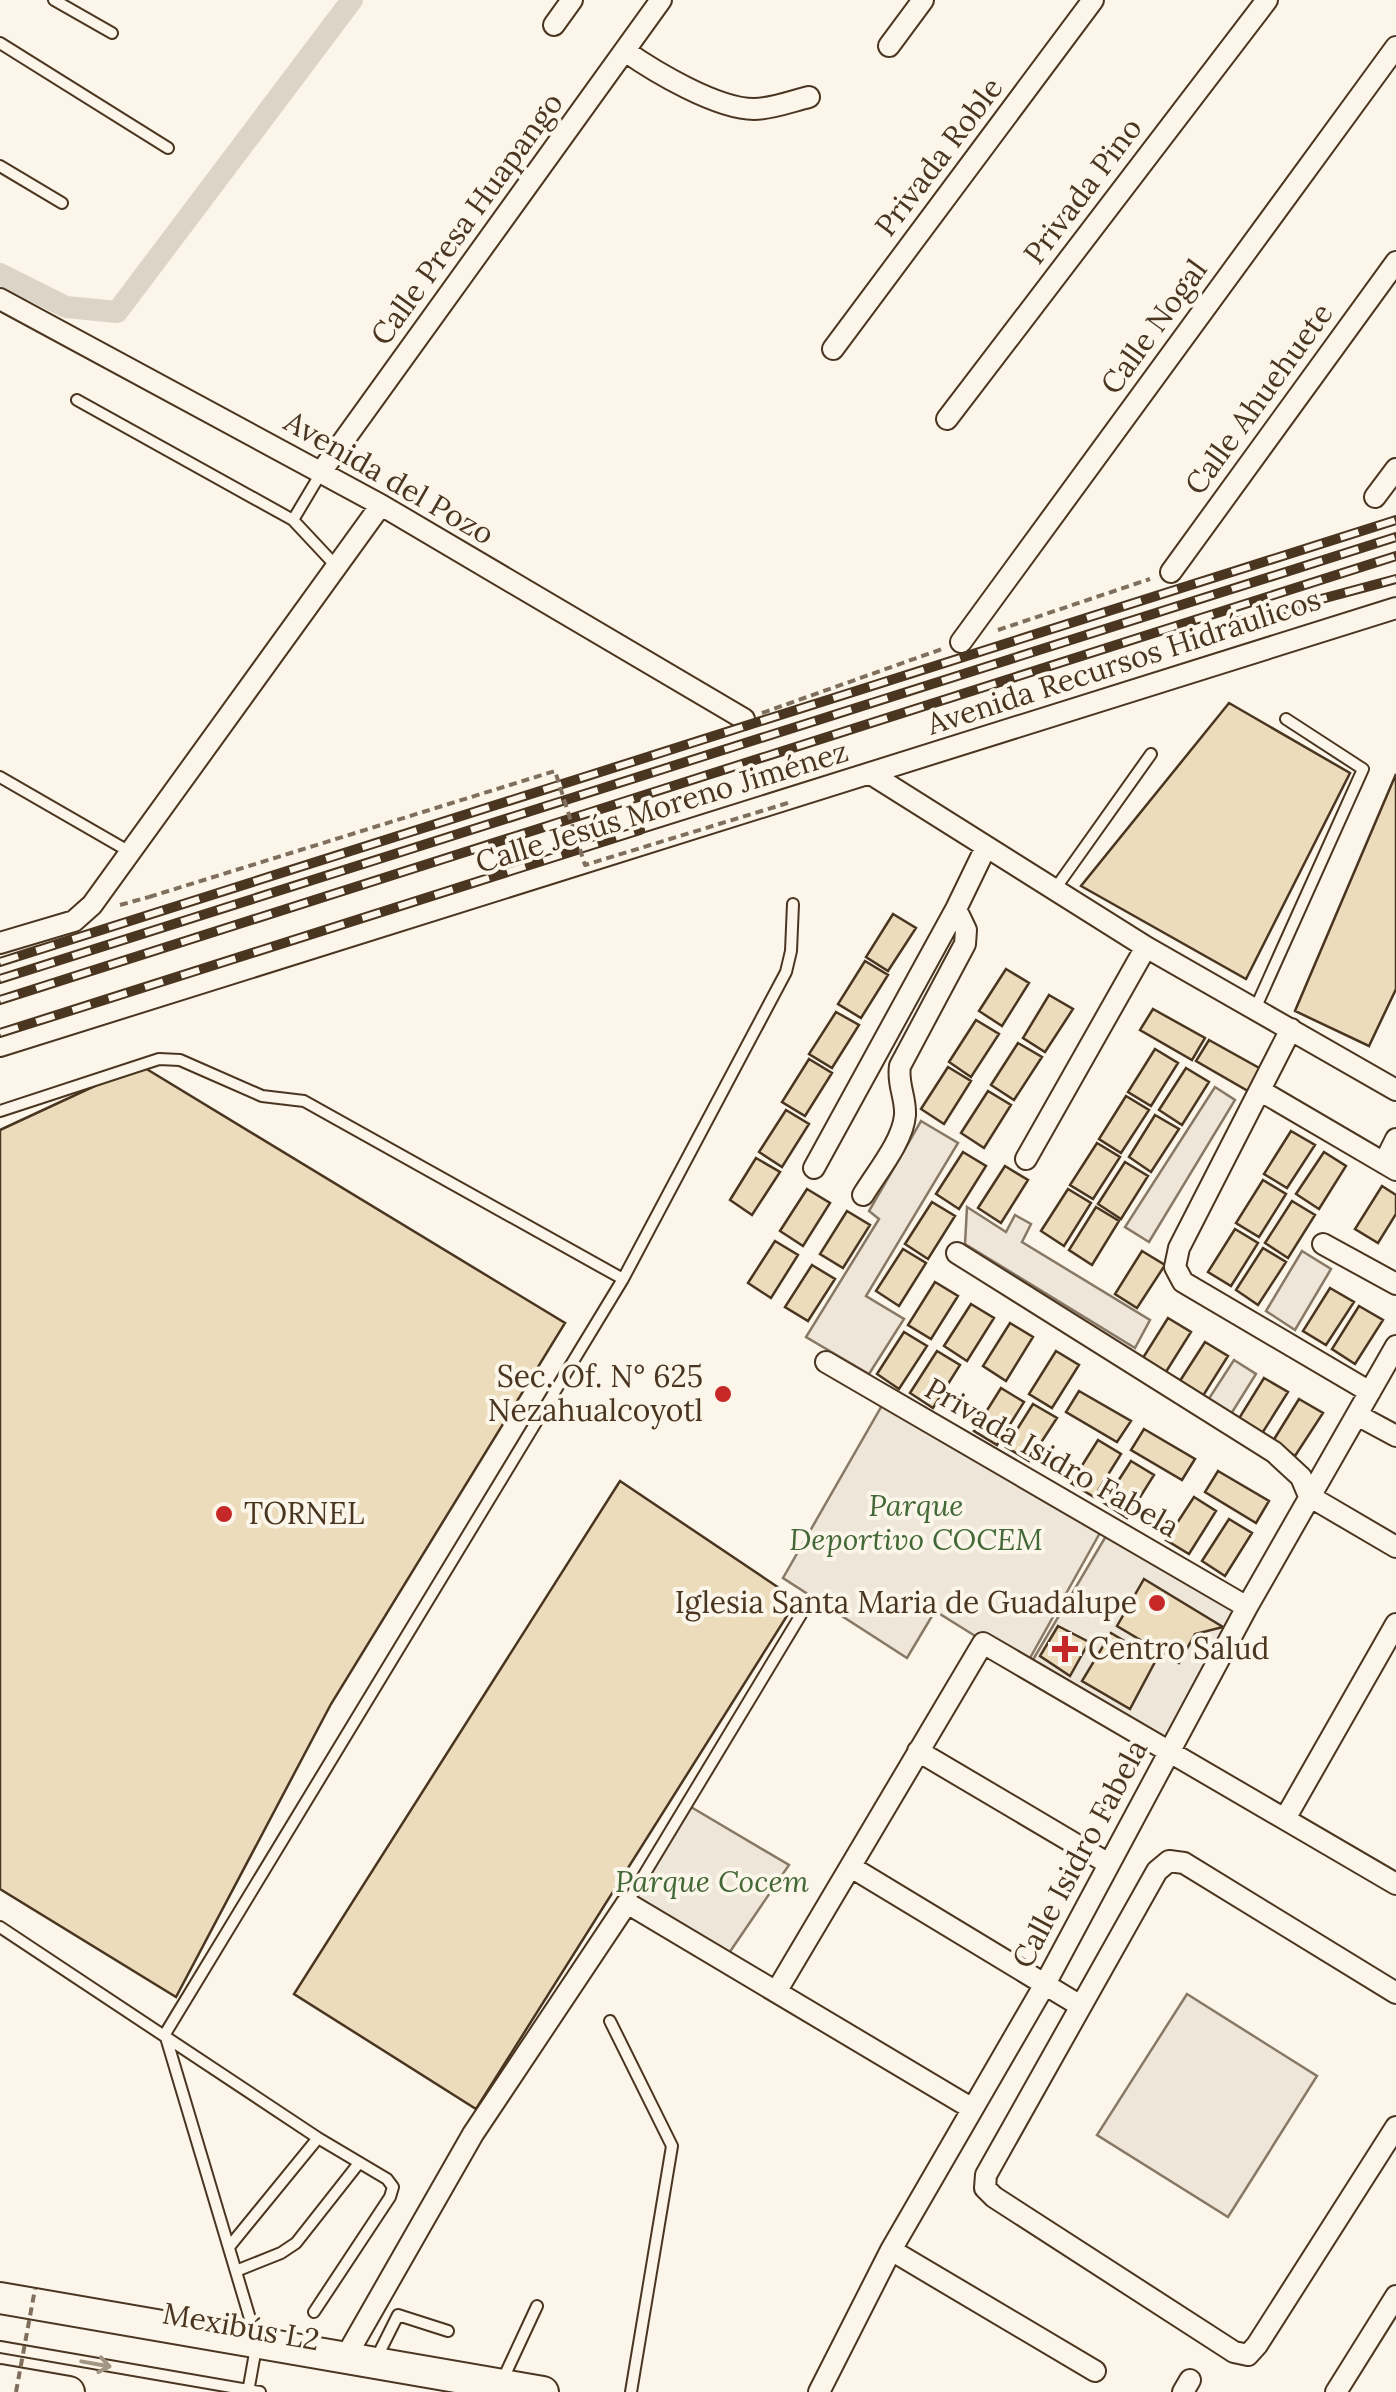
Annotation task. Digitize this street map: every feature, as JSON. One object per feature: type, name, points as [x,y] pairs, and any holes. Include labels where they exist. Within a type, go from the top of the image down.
[{"type":"main road","points":[[0,2298],[256,2348],[360,2360],[487,2388],[543,2392]]},
{"type":"main road","points":[[0,2380],[70,2392]]},
{"type":"street","points":[[554,25],[572,0]]},
{"type":"street","name":"Calle Presa Huapango","points":[[322,472],[661,0]]},
{"type":"street","points":[[889,46],[923,0]]},
{"type":"street","name":"Privada Roble","points":[[834,349],[1093,0]]},
{"type":"street","name":"Privada Pino","points":[[947,419],[1267,0]]},
{"type":"street","name":"Calle Nogal","points":[[961,642],[1396,46]]},
{"type":"street","points":[[624,51],[646,66],[730,106],[756,110],[808,97]]},
{"type":"street","name":"Calle Ahuehuete","points":[[1171,572],[1396,262]]},
{"type":"street","name":"Avenida del Pozo","points":[[0,298],[381,505],[744,719]]},
{"type":"street","points":[[1375,497],[1396,469]]},
{"type":"street","points":[[0,944],[74,921],[84,914],[381,505]]},
{"type":"street","name":"Avenida Recursos Hidráulicos","points":[[870,774],[1396,608]]},
{"type":"street","name":"Calle Jesús Moreno Jiménez","points":[[0,1046],[870,774],[1146,947],[1396,1090]]},
{"type":"street","points":[[814,1168],[986,847]]},
{"type":"street","points":[[863,1195],[904,1125],[906,1107],[898,1080],[900,1066],[965,944],[966,930],[956,909]]},
{"type":"street","points":[[1026,1159],[1146,947]]},
{"type":"street","points":[[1292,1029],[1179,1248],[1175,1267],[1183,1282],[1370,1392]]},
{"type":"street","points":[[1261,1091],[1390,1167],[1396,1139]]},
{"type":"street","points":[[1323,1244],[1396,1284]]},
{"type":"street","points":[[957,1253],[1274,1452],[1301,1477],[1309,1496],[1396,1547]]},
{"type":"street","name":"Calle Isidro Fabela","points":[[819,2392],[891,2250],[1045,1984],[1247,1606],[1396,1346]]},
{"type":"street","name":"Privada Isidro Fabela","points":[[826,1362],[1247,1606]]},
{"type":"street","points":[[1357,1415],[1396,1436]]},
{"type":"street","points":[[1286,1817],[1396,1624]]},
{"type":"street","points":[[776,1992],[982,1643],[1394,1879]]},
{"type":"street","points":[[918,1751],[1109,1864]]},
{"type":"street","points":[[1396,1992],[1184,1863],[1169,1860],[1156,1870],[1080,2004],[986,2175],[985,2188],[994,2198],[1234,2352],[1248,2355],[1396,2127]]},
{"type":"street","points":[[851,1867],[1080,2004]]},
{"type":"street","points":[[360,2360],[473,2134],[627,1902],[971,2108]]},
{"type":"street","points":[[891,2250],[1095,2371]]},
{"type":"street","points":[[1336,2392],[1396,2296]]},
{"type":"lane","points":[[54,0],[112,33]]},
{"type":"lane","points":[[0,42],[168,148]]},
{"type":"lane","points":[[0,166],[62,203]]},
{"type":"lane","points":[[76,400],[293,520],[336,566]]},
{"type":"lane","points":[[293,520],[322,472]]},
{"type":"lane","points":[[1255,1009],[1362,769],[1286,719]]},
{"type":"lane","points":[[1054,890],[1151,754]]},
{"type":"lane","points":[[0,777],[130,852]]},
{"type":"lane","points":[[252,2391],[256,2348],[165,2034],[623,1278],[786,972],[793,904]]},
{"type":"lane","points":[[0,1112],[159,1059],[180,1060],[262,1096],[304,1101],[623,1278]]},
{"type":"lane","points":[[627,1902],[802,1613]]},
{"type":"lane","points":[[2,1933],[387,2179],[393,2187],[390,2197],[314,2312]]},
{"type":"lane","points":[[610,2021],[672,2146],[631,2392]]},
{"type":"lane","points":[[229,2247],[318,2138]]},
{"type":"lane","points":[[236,2272],[296,2243],[360,2163]]},
{"type":"lane","points":[[487,2388],[537,2306]]},
{"type":"lane","name":"Mexibús L2","points":[[0,2310],[487,2388]]},
{"type":"lane","points":[[360,2360],[398,2315],[448,2332]]},
{"type":"lane","name":"Mexibús L2","points":[[0,2347],[252,2391]]},
{"type":"path","points":[[150,897],[556,771],[585,866],[791,802]]},
{"type":"path","points":[[16,2392],[35,2289]]},
{"type":"green space","points":[[1215,1087],[1235,1100],[1149,1242],[1125,1227]]},
{"type":"green space","points":[[921,1121],[958,1143],[866,1296],[904,1319],[869,1374],[806,1337],[879,1219],[869,1211]]},
{"type":"green space","points":[[967,1207],[1006,1232],[1015,1215],[1031,1224],[1022,1242],[1150,1320],[1135,1348],[965,1244]]},
{"type":"green space","points":[[1302,1251],[1331,1269],[1295,1330],[1266,1311]]},
{"type":"green space","points":[[1234,1360],[1256,1374],[1231,1414],[1208,1400]]},
{"type":"green space","name":"Parque Deportivo COCEM","points":[[884,1402],[1101,1531],[1025,1667],[935,1611],[907,1658],[783,1578]]},
{"type":"green space","points":[[1106,1536],[1247,1619],[1170,1757],[1028,1668]]},
{"type":"green space","name":"Parque Cocem","points":[[691,1807],[789,1865],[727,1956],[636,1898]]},
{"type":"green space","points":[[1187,1994],[1317,2076],[1228,2217],[1097,2135]]},
{"type":"building","points":[[1229,703],[1350,773],[1246,979],[1081,886]]},
{"type":"building","points":[[1396,774],[1396,989],[1369,1046],[1295,1011]]},
{"type":"building","points":[[893,914],[916,928],[888,971],[866,957]]},
{"type":"building","points":[[865,961],[888,975],[861,1018],[838,1004]]},
{"type":"building","points":[[1006,969],[1029,983],[1002,1026],[979,1011]]},
{"type":"building","points":[[1049,995],[1073,1009],[1045,1052],[1023,1038]]},
{"type":"building","points":[[1153,1009],[1205,1038],[1192,1060],[1140,1030]]},
{"type":"building","points":[[836,1012],[859,1025],[832,1068],[809,1054]]},
{"type":"building","points":[[976,1020],[999,1034],[971,1077],[949,1062]]},
{"type":"building","points":[[1209,1040],[1261,1069],[1248,1091],[1196,1061]]},
{"type":"building","points":[[1018,1043],[1042,1057],[1014,1100],[991,1085]]},
{"type":"building","points":[[1155,1049],[1178,1063],[1151,1106],[1128,1092]]},
{"type":"building","points":[[809,1059],[832,1073],[805,1116],[782,1102]]},
{"type":"building","name":"TORNEL","points":[[140,1065],[565,1323],[331,1704],[176,1997],[0,1889],[0,1130]]},
{"type":"building","points":[[948,1067],[971,1081],[944,1124],[921,1109]]},
{"type":"building","points":[[1186,1068],[1209,1082],[1182,1125],[1159,1110]]},
{"type":"building","points":[[988,1091],[1011,1105],[984,1148],[961,1133]]},
{"type":"building","points":[[1126,1096],[1149,1110],[1121,1153],[1099,1139]]},
{"type":"building","points":[[786,1110],[809,1124],[782,1167],[759,1152]]},
{"type":"building","points":[[1155,1115],[1179,1129],[1151,1172],[1129,1157]]},
{"type":"building","points":[[1291,1131],[1315,1145],[1287,1188],[1264,1174]]},
{"type":"building","points":[[1097,1143],[1120,1157],[1093,1199],[1070,1185]]},
{"type":"building","points":[[963,1152],[986,1166],[959,1209],[936,1194]]},
{"type":"building","points":[[1324,1152],[1346,1166],[1319,1209],[1296,1194]]},
{"type":"building","points":[[756,1158],[780,1172],[752,1215],[730,1200]]},
{"type":"building","points":[[1125,1162],[1148,1176],[1121,1219],[1098,1204]]},
{"type":"building","points":[[1005,1166],[1028,1180],[1001,1223],[978,1208]]},
{"type":"building","points":[[1263,1180],[1286,1194],[1259,1237],[1236,1223]]},
{"type":"building","points":[[1382,1186],[1396,1195],[1396,1214],[1378,1243],[1355,1229]]},
{"type":"building","points":[[807,1189],[830,1203],[803,1246],[780,1231]]},
{"type":"building","points":[[1068,1189],[1091,1203],[1064,1246],[1041,1231]]},
{"type":"building","points":[[1292,1201],[1315,1215],[1288,1258],[1265,1243]]},
{"type":"building","points":[[932,1202],[955,1216],[928,1259],[905,1244]]},
{"type":"building","points":[[1096,1207],[1119,1221],[1092,1265],[1069,1250]]},
{"type":"building","points":[[847,1211],[870,1225],[843,1268],[820,1254]]},
{"type":"building","points":[[1235,1229],[1258,1243],[1231,1286],[1208,1272]]},
{"type":"building","points":[[775,1241],[798,1255],[771,1298],[748,1283]]},
{"type":"building","points":[[1263,1248],[1286,1262],[1258,1305],[1236,1290]]},
{"type":"building","points":[[903,1249],[926,1263],[899,1306],[876,1291]]},
{"type":"building","points":[[1142,1251],[1165,1265],[1137,1308],[1115,1294]]},
{"type":"building","points":[[812,1265],[835,1279],[808,1321],[785,1307]]},
{"type":"building","points":[[935,1282],[958,1296],[931,1339],[908,1325]]},
{"type":"building","points":[[1330,1288],[1354,1302],[1326,1345],[1303,1331]]},
{"type":"building","points":[[971,1304],[994,1318],[967,1361],[944,1346]]},
{"type":"building","points":[[1359,1306],[1383,1320],[1355,1364],[1332,1349]]},
{"type":"building","points":[[1168,1318],[1191,1332],[1164,1375],[1141,1361]]},
{"type":"building","points":[[1010,1323],[1033,1337],[1006,1381],[983,1366]]},
{"type":"building","points":[[904,1332],[927,1346],[899,1389],[877,1374]]},
{"type":"building","points":[[1205,1342],[1228,1356],[1201,1399],[1178,1384]]},
{"type":"building","points":[[937,1351],[960,1365],[933,1408],[910,1393]]},
{"type":"building","points":[[1056,1351],[1079,1365],[1052,1408],[1029,1394]]},
{"type":"building","points":[[1264,1378],[1288,1392],[1261,1435],[1238,1420]]},
{"type":"building","points":[[1001,1388],[1024,1402],[997,1445],[974,1431]]},
{"type":"building","points":[[1079,1391],[1131,1421],[1117,1442],[1066,1412]]},
{"type":"building","points":[[1299,1399],[1323,1413],[1295,1456],[1273,1441]]},
{"type":"building","points":[[1033,1404],[1057,1418],[1029,1461],[1006,1447]]},
{"type":"building","points":[[1144,1429],[1195,1459],[1182,1480],[1131,1450]]},
{"type":"building","points":[[1098,1440],[1121,1454],[1094,1497],[1071,1483]]},
{"type":"building","points":[[1131,1461],[1154,1475],[1127,1518],[1104,1503]]},
{"type":"building","points":[[1218,1471],[1269,1501],[1256,1523],[1205,1492]]},
{"type":"building","points":[[620,1481],[797,1600],[476,2109],[294,1994]]},
{"type":"building","points":[[1194,1497],[1216,1511],[1189,1554],[1166,1540]]},
{"type":"building","points":[[1229,1519],[1252,1533],[1225,1576],[1202,1561]]},
{"type":"building","name":"Iglesia Santa Maria de Guadalupe","points":[[1144,1579],[1223,1627],[1195,1634],[1179,1663],[1117,1626]]},
{"type":"building","name":"Centro Salud","points":[[1058,1626],[1089,1642],[1070,1676],[1040,1656]]},
{"type":"building","points":[[1111,1633],[1156,1660],[1130,1709],[1082,1681]]},
{"type":"waterway","points":[[0,274],[66,307],[117,312],[352,0]]},
{"type":"railway","points":[[0,962],[1396,520]]},
{"type":"railway","points":[[0,979],[1396,537]]},
{"type":"railway","points":[[0,1000],[1396,556]]},
{"type":"railway","points":[[1235,622],[1396,579]]},
{"type":"railway","points":[[0,1033],[640,830]]},
{"type":"place","name":"Sec. Of. N° 625 Nezahualcoyotl","points":[[723,1394]]},
{"type":"place","name":"TORNEL","points":[[224,1514]]},
{"type":"place","name":"Iglesia Santa Maria de Guadalupe","points":[[1157,1603]]},
{"type":"place","name":"Centro Salud","points":[[1065,1649]]}]
